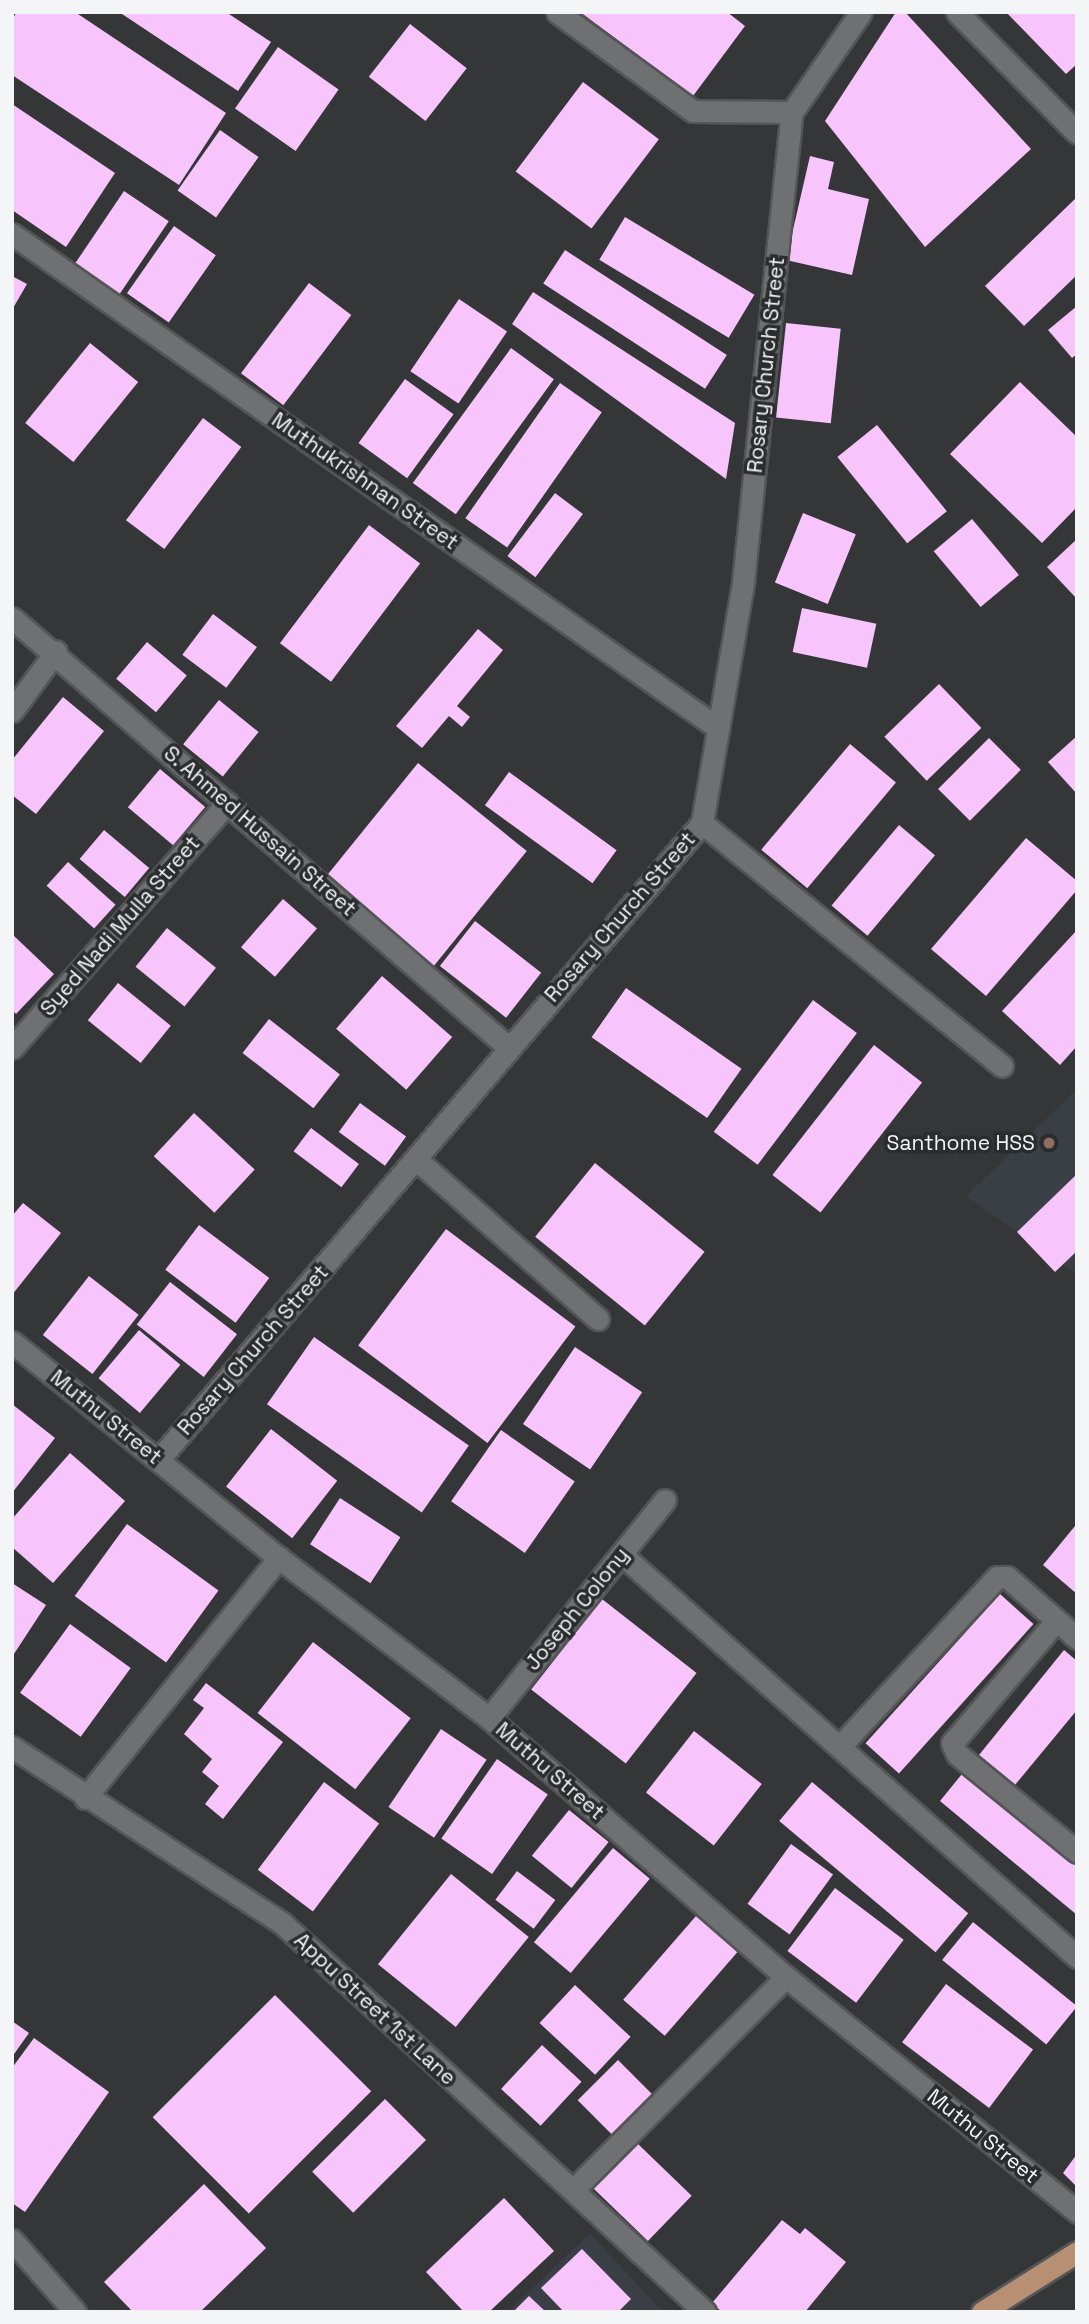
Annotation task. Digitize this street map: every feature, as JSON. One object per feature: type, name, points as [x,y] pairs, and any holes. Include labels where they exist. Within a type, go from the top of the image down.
[{"type":"main road","points":[[982,2312],[1077,2252]]},
{"type":"street","points":[[557,12],[693,111],[792,112]]},
{"type":"street","name":"Rosary Church Street","points":[[159,1459],[417,1160],[507,1046],[702,822],[743,583],[792,112],[861,12]]},
{"type":"street","points":[[957,12],[1077,133]]},
{"type":"street","name":"Muthukrishnan Street","points":[[12,234],[718,728]]},
{"type":"street","name":"S. Ahmed Hussain Street","points":[[12,618],[56,651],[507,1046]]},
{"type":"street","points":[[12,711],[56,651]]},
{"type":"street","name":"Syed Nadi Mulla Street","points":[[12,1048],[227,803]]},
{"type":"street","points":[[702,822],[1002,1066]]},
{"type":"street","points":[[417,1160],[598,1319]]},
{"type":"street","name":"Muthu Street","points":[[12,1342],[279,1558],[489,1718],[786,1977],[1077,2212]]},
{"type":"street","name":"Joseph Colony","points":[[489,1718],[665,1500]]},
{"type":"street","points":[[621,1554],[841,1745],[1077,1957]]},
{"type":"street","points":[[85,1798],[279,1558]]},
{"type":"street","points":[[841,1745],[997,1577],[1007,1577],[1077,1638]]},
{"type":"street","points":[[1056,1621],[952,1744],[957,1754],[1077,1852]]},
{"type":"street","name":"Appu Street 1st Lane","points":[[12,1747],[85,1798],[282,1923],[705,2312]]},
{"type":"street","points":[[573,2190],[786,1977]]},
{"type":"street","points":[[12,2240],[75,2312]]},
{"type":"shaded area","name":"Santhome HSS","points":[[1077,1089],[1077,1274],[966,1196]]},
{"type":"shaded area","points":[[590,2233],[663,2312],[508,2312]]},
{"type":"building","points":[[17,12],[75,12],[226,113],[179,185],[12,75],[12,19]]},
{"type":"building","points":[[119,12],[226,12],[271,42],[238,91]]},
{"type":"building","points":[[580,12],[727,12],[745,26],[693,96]]},
{"type":"building","points":[[896,12],[905,12],[1031,149],[925,247],[825,121]]},
{"type":"building","points":[[1006,12],[1077,12],[1077,64],[1066,74]]},
{"type":"building","points":[[410,24],[467,68],[425,121],[369,77]]},
{"type":"building","points":[[278,47],[339,89],[296,151],[235,108]]},
{"type":"building","points":[[583,82],[659,139],[591,229],[516,171]]},
{"type":"building","points":[[12,104],[115,173],[66,247],[12,210]]},
{"type":"building","points":[[220,130],[259,157],[216,218],[178,191]]},
{"type":"building","points":[[810,156],[834,162],[828,189],[869,199],[852,275],[786,260]]},
{"type":"building","points":[[124,191],[169,221],[118,296],[74,266]]},
{"type":"building","points":[[1077,197],[1077,275],[1024,326],[985,286]]},
{"type":"building","points":[[625,217],[754,295],[729,338],[599,260]]},
{"type":"building","points":[[174,226],[216,255],[169,322],[127,293]]},
{"type":"building","points":[[565,250],[727,355],[705,389],[543,284]]},
{"type":"building","points":[[12,276],[27,284],[12,310]]},
{"type":"building","points":[[309,283],[351,315],[283,405],[241,373]]},
{"type":"building","points":[[533,292],[735,423],[726,479],[512,324]]},
{"type":"building","points":[[459,299],[507,331],[458,404],[410,371]]},
{"type":"building","points":[[1077,306],[1077,354],[1072,358],[1048,330]]},
{"type":"building","points":[[786,323],[841,329],[831,423],[776,417]]},
{"type":"building","points":[[90,343],[138,382],[73,462],[25,423]]},
{"type":"building","points":[[511,348],[554,379],[456,514],[413,483]]},
{"type":"building","points":[[405,379],[454,414],[407,478],[359,443]]},
{"type":"building","points":[[1020,382],[1077,437],[1077,507],[1042,543],[950,454]]},
{"type":"building","points":[[560,383],[602,412],[507,547],[465,518]]},
{"type":"building","points":[[203,418],[241,447],[164,549],[126,520]]},
{"type":"building","points":[[877,425],[947,511],[907,543],[837,457]]},
{"type":"building","points":[[555,493],[583,514],[535,577],[507,556]]},
{"type":"building","points":[[803,513],[856,534],[828,604],[775,583]]},
{"type":"building","points":[[972,519],[1019,575],[981,607],[934,551]]},
{"type":"building","points":[[369,525],[420,564],[331,682],[280,643]]},
{"type":"building","points":[[1077,539],[1077,599],[1047,567]]},
{"type":"building","points":[[802,608],[876,624],[867,668],[793,652]]},
{"type":"building","points":[[213,614],[257,647],[226,688],[182,655]]},
{"type":"building","points":[[478,629],[503,650],[457,706],[470,717],[462,727],[449,716],[422,748],[396,726]]},
{"type":"building","points":[[147,642],[187,675],[156,712],[116,679]]},
{"type":"building","points":[[939,684],[981,728],[927,781],[884,737]]},
{"type":"building","points":[[63,697],[104,731],[36,814],[12,795],[12,760]]},
{"type":"building","points":[[219,700],[259,732],[223,776],[183,744]]},
{"type":"building","points":[[1077,736],[1077,794],[1048,762]]},
{"type":"building","points":[[989,738],[1021,770],[970,821],[938,789]]},
{"type":"building","points":[[850,744],[896,783],[807,888],[761,850]]},
{"type":"building","points":[[418,763],[527,851],[433,967],[324,879]]},
{"type":"building","points":[[160,769],[205,807],[173,845],[128,807]]},
{"type":"building","points":[[509,772],[617,850],[593,883],[485,805]]},
{"type":"building","points":[[899,825],[935,855],[868,936],[832,905]]},
{"type":"building","points":[[104,830],[149,868],[125,897],[80,859]]},
{"type":"building","points":[[1026,838],[1077,881],[1077,890],[986,996],[931,949]]},
{"type":"building","points":[[68,862],[116,905],[94,929],[47,886]]},
{"type":"building","points":[[283,899],[317,929],[275,977],[241,947]]},
{"type":"building","points":[[475,921],[541,973],[506,1018],[440,966]]},
{"type":"building","points":[[167,928],[216,968],[184,1007],[136,967]]},
{"type":"building","points":[[1077,930],[1077,1046],[1060,1065],[1002,1011]]},
{"type":"building","points":[[12,934],[54,974],[16,1014],[12,1010]]},
{"type":"building","points":[[382,976],[452,1037],[406,1090],[336,1029]]},
{"type":"building","points":[[118,983],[171,1026],[141,1063],[88,1020]]},
{"type":"building","points":[[626,988],[742,1069],[707,1118],[592,1037]]},
{"type":"building","points":[[813,1000],[857,1033],[758,1165],[714,1132]]},
{"type":"building","points":[[269,1019],[340,1074],[313,1108],[243,1053]]},
{"type":"building","points":[[874,1045],[922,1083],[820,1213],[772,1175]]},
{"type":"building","points":[[360,1103],[406,1137],[385,1166],[339,1132]]},
{"type":"building","points":[[194,1113],[255,1170],[214,1213],[154,1156]]},
{"type":"building","points":[[311,1128],[359,1164],[341,1187],[294,1151]]},
{"type":"building","points":[[595,1163],[705,1252],[645,1326],[535,1237]]},
{"type":"building","points":[[1077,1174],[1077,1251],[1055,1272],[1017,1232]]},
{"type":"building","points":[[23,1203],[61,1233],[12,1295],[12,1216]]},
{"type":"building","points":[[199,1225],[269,1278],[236,1323],[165,1270]]},
{"type":"building","points":[[446,1229],[575,1326],[488,1443],[358,1346]]},
{"type":"building","points":[[89,1276],[139,1315],[92,1374],[43,1335]]},
{"type":"building","points":[[170,1282],[237,1334],[204,1377],[137,1325]]},
{"type":"building","points":[[139,1330],[180,1365],[140,1413],[99,1378]]},
{"type":"building","points":[[314,1337],[469,1445],[422,1513],[267,1404]]},
{"type":"building","points":[[575,1347],[642,1392],[590,1469],[523,1424]]},
{"type":"building","points":[[12,1404],[55,1438],[12,1493]]},
{"type":"building","points":[[271,1429],[337,1481],[292,1538],[226,1487]]},
{"type":"building","points":[[501,1430],[575,1482],[525,1553],[451,1501]]},
{"type":"building","points":[[70,1453],[125,1501],[53,1583],[12,1547],[12,1519]]},
{"type":"building","points":[[340,1498],[400,1537],[370,1583],[310,1544]]},
{"type":"building","points":[[127,1524],[218,1590],[166,1662],[75,1596]]},
{"type":"building","points":[[1075,1526],[1077,1528],[1077,1594],[1043,1565]]},
{"type":"building","points":[[12,1583],[46,1605],[12,1657]]},
{"type":"building","points":[[1000,1594],[1033,1624],[899,1773],[866,1743]]},
{"type":"building","points":[[602,1599],[697,1673],[626,1764],[531,1690]]},
{"type":"building","points":[[70,1624],[131,1668],[81,1737],[20,1693]]},
{"type":"building","points":[[313,1642],[411,1718],[355,1789],[258,1713]]},
{"type":"building","points":[[1064,1650],[1077,1661],[1077,1710],[1015,1785],[979,1755]]},
{"type":"building","points":[[206,1683],[283,1742],[223,1819],[205,1804],[219,1786],[202,1772],[212,1759],[184,1734],[204,1708],[193,1700]]},
{"type":"building","points":[[441,1729],[487,1760],[434,1838],[388,1807]]},
{"type":"building","points":[[694,1731],[762,1784],[714,1845],[646,1792]]},
{"type":"building","points":[[497,1759],[548,1795],[492,1874],[441,1838]]},
{"type":"building","points":[[966,1769],[1077,1862],[1077,1915],[940,1801]]},
{"type":"building","points":[[324,1782],[379,1824],[313,1911],[258,1870]]},
{"type":"building","points":[[812,1782],[968,1913],[935,1952],[779,1821]]},
{"type":"building","points":[[569,1810],[609,1842],[572,1888],[532,1856]]},
{"type":"building","points":[[791,1844],[833,1875],[790,1934],[748,1904]]},
{"type":"building","points":[[613,1848],[650,1879],[571,1973],[534,1942]]},
{"type":"building","points":[[517,1871],[555,1900],[534,1929],[495,1900]]},
{"type":"building","points":[[451,1874],[529,1937],[456,2027],[378,1964]]},
{"type":"building","points":[[835,1888],[904,1940],[856,2003],[787,1951]]},
{"type":"building","points":[[696,1916],[738,1952],[665,2036],[623,2000]]},
{"type":"building","points":[[973,1922],[1077,2006],[1046,2044],[942,1960]]},
{"type":"building","points":[[946,1984],[1033,2050],[989,2108],[902,2042]]},
{"type":"building","points":[[575,1985],[631,2037],[595,2075],[540,2023]]},
{"type":"building","points":[[275,1995],[371,2091],[249,2213],[153,2117]]},
{"type":"building","points":[[12,2021],[29,2033],[12,2057]]},
{"type":"building","points":[[34,2038],[109,2092],[25,2212],[12,2203],[12,2068]]},
{"type":"building","points":[[542,2045],[581,2082],[541,2126],[501,2089]]},
{"type":"building","points":[[618,2060],[656,2098],[616,2138],[578,2100]]},
{"type":"building","points":[[385,2099],[426,2140],[353,2213],[312,2172]]},
{"type":"building","points":[[637,2143],[692,2196],[648,2241],[593,2188]]},
{"type":"building","points":[[1077,2154],[1077,2187],[1063,2173]]},
{"type":"building","points":[[204,2184],[266,2248],[200,2312],[133,2312],[104,2282]]},
{"type":"building","points":[[504,2198],[554,2251],[489,2312],[464,2312],[426,2272]]},
{"type":"building","points":[[782,2220],[800,2234],[805,2228],[846,2262],[805,2312],[722,2312],[712,2303]]},
{"type":"building","points":[[582,2249],[631,2299],[618,2312],[564,2312],[541,2288]]},
{"type":"building","points":[[529,2296],[546,2312],[513,2312]]},
{"type":"place","name":"Santhome HSS","points":[[1049,1143]]}]
